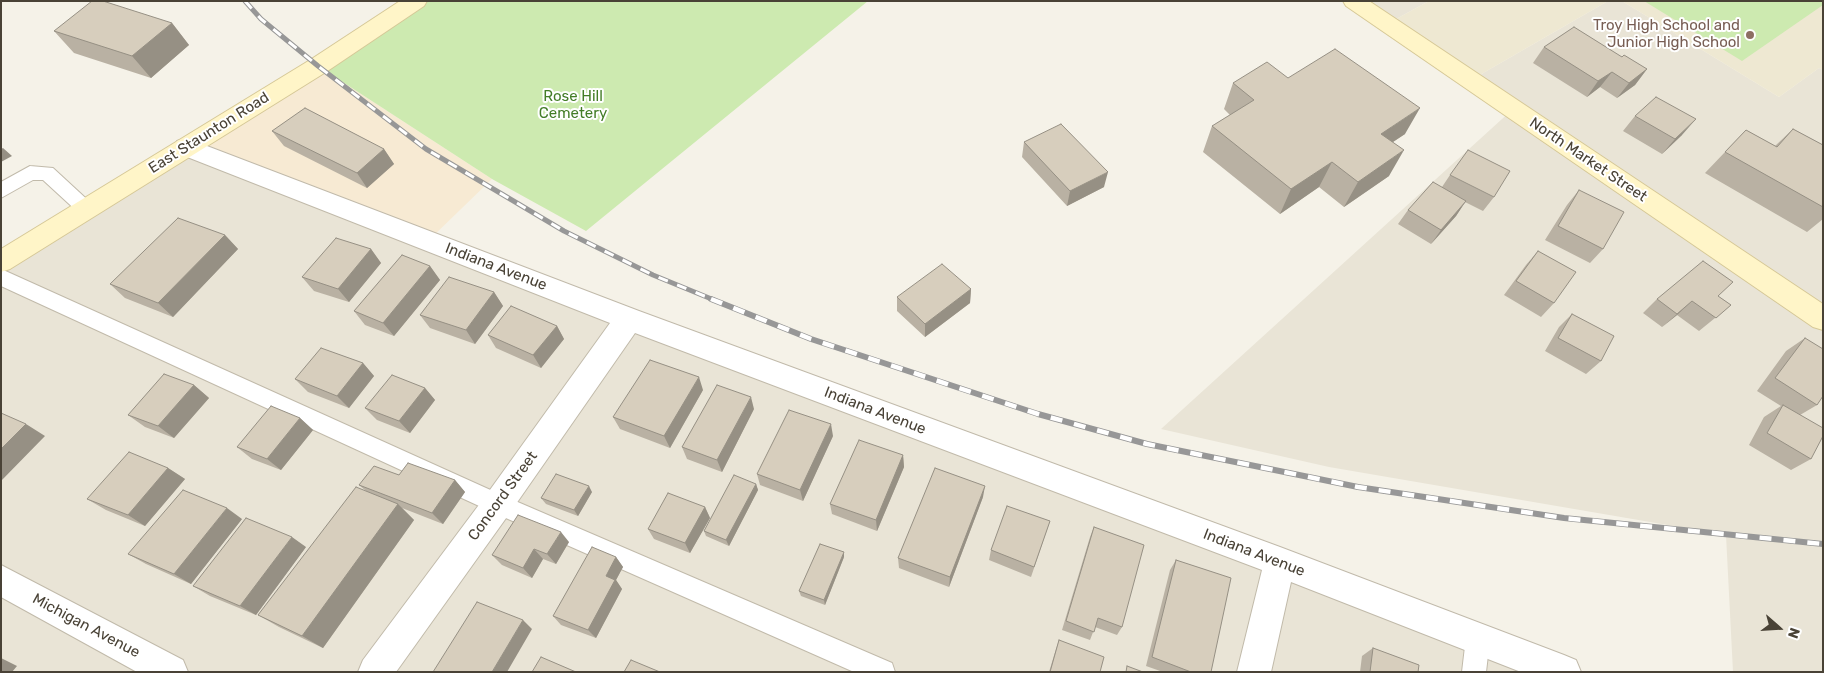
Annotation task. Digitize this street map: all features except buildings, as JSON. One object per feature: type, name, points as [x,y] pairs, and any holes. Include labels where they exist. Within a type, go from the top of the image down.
[{"type":"street","name":"East Staunton Road","points":[[1,262],[318,66],[416,1]]},
{"type":"street","name":"North Market Street","points":[[1354,1],[1823,319]]},
{"type":"street","name":"Indiana Avenue","points":[[186,147],[629,319],[1280,562],[1564,672]]},
{"type":"street","name":"Concord Street","points":[[375,672],[498,504],[629,319]]},
{"type":"street","points":[[1254,672],[1280,562]]},
{"type":"street","name":"Michigan Avenue","points":[[1,580],[170,672]]},
{"type":"lane","points":[[1,191],[30,173],[47,173],[86,209]]},
{"type":"lane","points":[[1,277],[498,504],[884,672]]},
{"type":"lane","points":[[1474,672],[1478,638]]},
{"type":"shaded area","points":[[1354,1],[1429,1],[1387,24]]},
{"type":"shaded area","name":"Troy High School and Junior High School","points":[[1429,1],[1608,1],[1471,80],[1387,24]]},
{"type":"shaded area","points":[[1608,1],[1622,1],[1779,97],[1819,68],[1823,70],[1823,672],[1733,672],[1726,535],[1329,467],[1161,429],[1513,109],[1471,80]]},
{"type":"shaded area","name":"Troy High School and Junior High School","points":[[1622,1],[1823,1],[1823,70],[1819,68],[1779,97]]},
{"type":"shaded area","points":[[318,66],[492,179],[428,241],[186,147]]},
{"type":"shaded area","points":[[186,147],[1558,672],[1,672],[1,261]]},
{"type":"green space","name":"Rose Hill Cemetery","points":[[416,1],[868,1],[586,231],[492,179],[318,66]]},
{"type":"green space","points":[[1644,1],[1823,1],[1823,5],[1742,61]]},
{"type":"railway","points":[[245,1],[261,19],[318,66],[426,149],[564,231],[653,275],[714,300]]},
{"type":"railway","points":[[711,299],[811,339],[1038,414],[1147,444],[1358,487],[1564,518],[1823,544]]},
{"type":"place","name":"Troy High School and Junior High School","points":[[1750,35]]}]
